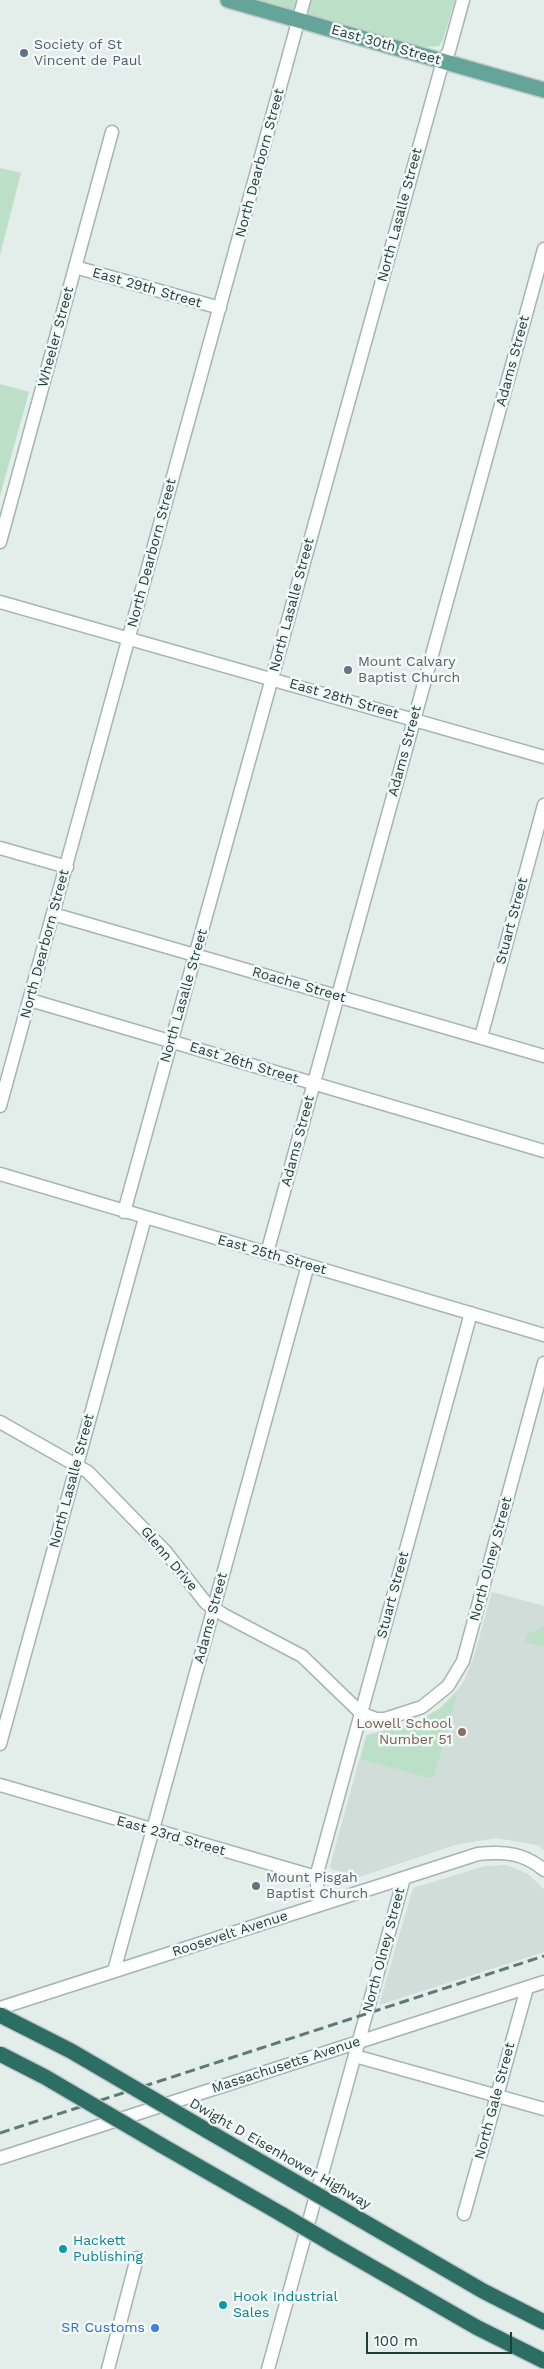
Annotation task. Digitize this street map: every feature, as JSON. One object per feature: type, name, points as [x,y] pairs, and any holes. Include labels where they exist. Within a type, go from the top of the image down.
[{"type":"highway","name":"Dwight D Eisenhower Highway","points":[[0,2015],[70,2051],[483,2291],[544,2322]]},
{"type":"highway","points":[[0,2054],[45,2077],[476,2327],[544,2361]]},
{"type":"main road","name":"East 30th Street","points":[[228,0],[544,90]]},
{"type":"street","name":"North Dearborn Street","points":[[0,1106],[304,0]]},
{"type":"street","name":"North Lasalle Street","points":[[124,1212],[442,61],[449,51],[463,0]]},
{"type":"street","name":"Wheeler Street","points":[[0,542],[112,132]]},
{"type":"street","name":"Adams Street","points":[[267,1253],[544,249]]},
{"type":"street","name":"East 29th Street","points":[[75,267],[220,308]]},
{"type":"street","name":"East 28th Street","points":[[0,602],[544,757]]},
{"type":"street","name":"Stuart Street","points":[[481,1037],[544,805]]},
{"type":"street","points":[[0,848],[67,867]]},
{"type":"street","name":"Roache Street","points":[[53,914],[544,1056]]},
{"type":"street","name":"East 26th Street","points":[[30,1000],[544,1151]]},
{"type":"street","name":"East 25th Street","points":[[0,1174],[544,1335]]},
{"type":"street","name":"North Lasalle Street","points":[[0,1744],[145,1218]]},
{"type":"street","name":"Adams Street","points":[[114,1971],[308,1265]]},
{"type":"street","name":"Stuart Street","points":[[316,1877],[471,1313]]},
{"type":"street","name":"North Olney Street","points":[[360,1713],[385,1720],[422,1707],[442,1692],[461,1666],[544,1363]]},
{"type":"street","name":"Glenn Drive","points":[[0,1422],[76,1464],[98,1480],[164,1551],[206,1603],[302,1656],[360,1713]]},
{"type":"street","name":"East 23rd Street","points":[[0,1785],[316,1877]]},
{"type":"street","name":"Roosevelt Avenue","points":[[0,2008],[487,1853],[515,1854],[526,1858],[544,1870]]},
{"type":"street","points":[[316,1877],[320,1905]]},
{"type":"street","name":"North Olney Street","points":[[268,2369],[404,1878]]},
{"type":"street","name":"Massachusetts Avenue","points":[[0,2158],[544,1982]]},
{"type":"street","name":"North Gale Street","points":[[464,2214],[526,1988]]},
{"type":"street","points":[[354,2056],[544,2109]]},
{"type":"street","points":[[108,2369],[137,2258]]},
{"type":"shaded area","name":"Lowell School Number 51","points":[[492,1592],[544,1606],[544,1851],[539,1846],[496,1838],[455,1845],[359,1877],[331,1869],[330,1866],[366,1735],[417,1721],[440,1708],[458,1689],[464,1681],[474,1656]]},
{"type":"shaded area","points":[[507,1865],[528,1874],[544,1889],[544,1952],[379,2005],[413,1888],[485,1866]]},
{"type":"green space","points":[[260,0],[455,0],[443,40],[439,46],[424,47]]},
{"type":"green space","points":[[0,168],[21,173],[0,255]]},
{"type":"green space","points":[[0,384],[29,392],[0,496]]},
{"type":"green space","points":[[544,1626],[544,1647],[525,1642],[528,1632],[532,1633]]},
{"type":"green space","points":[[457,1693],[434,1776],[430,1778],[361,1759],[367,1736],[416,1722],[438,1710]]},
{"type":"railway","points":[[0,2133],[544,1956]]},
{"type":"place","name":"Society of St Vincent de Paul","points":[[24,53]]},
{"type":"place","name":"Mount Calvary Baptist Church","points":[[348,670]]},
{"type":"place","name":"Lowell School Number 51","points":[[462,1732]]},
{"type":"place","name":"Mount Pisgah Baptist Church","points":[[256,1886]]},
{"type":"place","name":"Hackett Publishing","points":[[63,2249]]},
{"type":"place","name":"Hook Industrial Sales","points":[[223,2305]]},
{"type":"place","name":"SR Customs","points":[[155,2328]]}]
